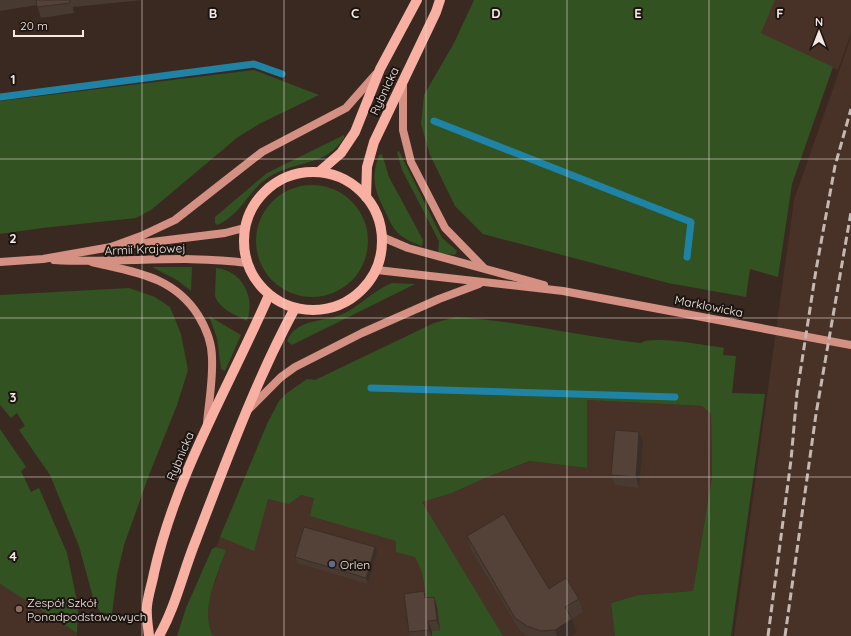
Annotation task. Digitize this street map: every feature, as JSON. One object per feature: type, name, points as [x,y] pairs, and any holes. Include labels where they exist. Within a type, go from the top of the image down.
[{"type":"main road","name":"Rybnicka","points":[[318,172],[341,153],[355,132],[380,69],[417,0]]},
{"type":"main road","name":"Rybnicka","points":[[366,197],[366,167],[374,142],[436,12],[440,0]]},
{"type":"main road","points":[[111,247],[175,220],[262,152],[346,108],[380,69]]},
{"type":"main road","points":[[403,80],[403,130],[411,162],[445,228],[484,268]]},
{"type":"main road","points":[[318,172],[332,174],[345,180],[366,197],[377,215],[382,237],[382,251],[377,270],[363,290],[345,303],[323,310],[295,308],[278,302],[269,295],[256,280],[247,263],[244,245],[244,228],[252,208],[261,195],[272,186],[286,178],[297,174],[318,172]]},
{"type":"main road","name":"Armii Krajowej","points":[[0,262],[43,259],[111,247],[225,233],[244,228]]},
{"type":"main road","name":"Marklowicka","points":[[382,237],[408,248],[563,290],[851,345]]},
{"type":"main road","name":"Armii Krajowej","points":[[43,259],[92,262],[204,259],[247,263]]},
{"type":"main road","points":[[92,262],[129,270],[160,280],[184,297],[193,308],[205,327],[211,348],[212,370],[207,426]]},
{"type":"main road","name":"Marklowicka","points":[[377,270],[423,274],[481,283],[563,290]]},
{"type":"main road","points":[[246,411],[281,377],[295,367],[362,333],[439,299],[481,283]]},
{"type":"main road","name":"Rybnicka","points":[[149,636],[147,607],[161,541],[175,502],[207,426],[269,295]]},
{"type":"main road","points":[[159,636],[168,621],[189,557],[246,411],[276,344],[295,308]]},
{"type":"shaded area","points":[[687,0],[851,0],[851,33],[838,70]]},
{"type":"shaded area","points":[[851,37],[851,636],[734,636],[794,200]]},
{"type":"shaded area","points":[[587,400],[702,406],[711,414],[712,477],[693,591],[638,595],[611,603],[615,636],[213,636],[208,620],[209,599],[226,550],[216,547],[255,454],[452,493],[490,476],[531,461],[587,468]]},
{"type":"shaded area","name":"Zespół Szkół Ponadpodstawowych","points":[[0,584],[77,633],[77,636],[0,636]]},
{"type":"green space","points":[[474,0],[775,0],[761,33],[833,67],[792,184],[778,277],[750,269],[746,297],[668,283],[483,234],[455,206],[430,155],[421,124],[424,95],[454,43]]},
{"type":"green space","points":[[254,70],[319,95],[261,123],[238,137],[151,210],[136,218],[0,234],[0,101]]},
{"type":"green space","points":[[344,135],[344,138],[328,154],[319,159],[289,168],[269,177],[256,188],[233,215],[217,225],[215,223],[215,217],[267,173]]},
{"type":"green space","points":[[399,151],[442,238],[457,251],[455,255],[438,253],[439,241],[402,170],[397,152]]},
{"type":"green space","points":[[382,154],[389,177],[423,240],[422,246],[407,240],[397,232],[381,202],[376,189],[374,177],[379,155]]},
{"type":"green space","points":[[312,185],[333,189],[351,202],[364,220],[368,241],[364,262],[351,280],[333,293],[312,297],[291,293],[273,280],[260,262],[256,241],[260,220],[273,202],[291,189]]},
{"type":"green space","points":[[152,267],[192,267],[191,291],[177,280]]},
{"type":"green space","points":[[216,268],[233,274],[245,287],[250,303],[247,321],[228,311],[217,301],[215,296]]},
{"type":"green space","points":[[392,283],[415,284],[292,345],[287,341],[292,333],[305,324],[345,313],[357,306],[379,289]]},
{"type":"green space","points":[[129,288],[155,297],[170,307],[181,334],[188,370],[177,405],[149,475],[124,545],[117,575],[112,614],[100,612],[94,601],[79,546],[50,475],[19,430],[25,426],[17,413],[11,418],[0,405],[0,295]]},
{"type":"green space","points":[[209,316],[241,335],[225,371],[221,369],[217,338]]},
{"type":"green space","points":[[456,317],[525,325],[641,343],[656,340],[694,343],[724,348],[723,355],[736,356],[732,393],[765,394],[731,636],[615,636],[611,603],[638,595],[693,591],[712,477],[711,414],[702,406],[587,400],[587,468],[530,461],[490,476],[452,493],[422,502],[503,636],[432,636],[432,631],[440,630],[437,608],[427,601],[422,572],[415,557],[396,552],[396,541],[310,516],[314,498],[301,495],[289,504],[268,499],[254,551],[220,537],[267,424],[279,401],[287,393],[307,379],[315,380],[434,323]]},
{"type":"green space","points":[[0,429],[26,467],[21,471],[31,492],[39,488],[67,553],[78,606],[77,633],[0,584]]},
{"type":"green space","points":[[216,547],[226,550],[211,593],[209,604],[209,625],[213,636],[177,636],[186,608],[212,549]]},
{"type":"building","points":[[36,0],[70,0],[70,3],[37,7]]},
{"type":"building","points":[[615,430],[639,432],[636,477],[611,475]]},
{"type":"building","points":[[504,514],[549,589],[566,578],[579,599],[565,607],[572,619],[555,630],[541,631],[527,626],[515,618],[467,536]]},
{"type":"building","points":[[304,527],[375,547],[366,578],[295,557]]},
{"type":"building","points":[[424,591],[425,598],[434,597],[437,620],[428,621],[429,630],[409,632],[404,594]]},
{"type":"waterway","points":[[0,97],[254,64],[282,74]]},
{"type":"waterway","points":[[434,121],[691,222],[687,257]]},
{"type":"waterway","points":[[371,388],[675,397]]},
{"type":"railway","points":[[768,636],[791,460],[797,393],[816,270],[835,166],[851,109]]},
{"type":"railway","points":[[785,636],[816,414],[851,212]]},
{"type":"place","name":"Orlen","points":[[332,564]]},
{"type":"place","name":"Zespół Szkół Ponadpodstawowych","points":[[19,609]]}]
